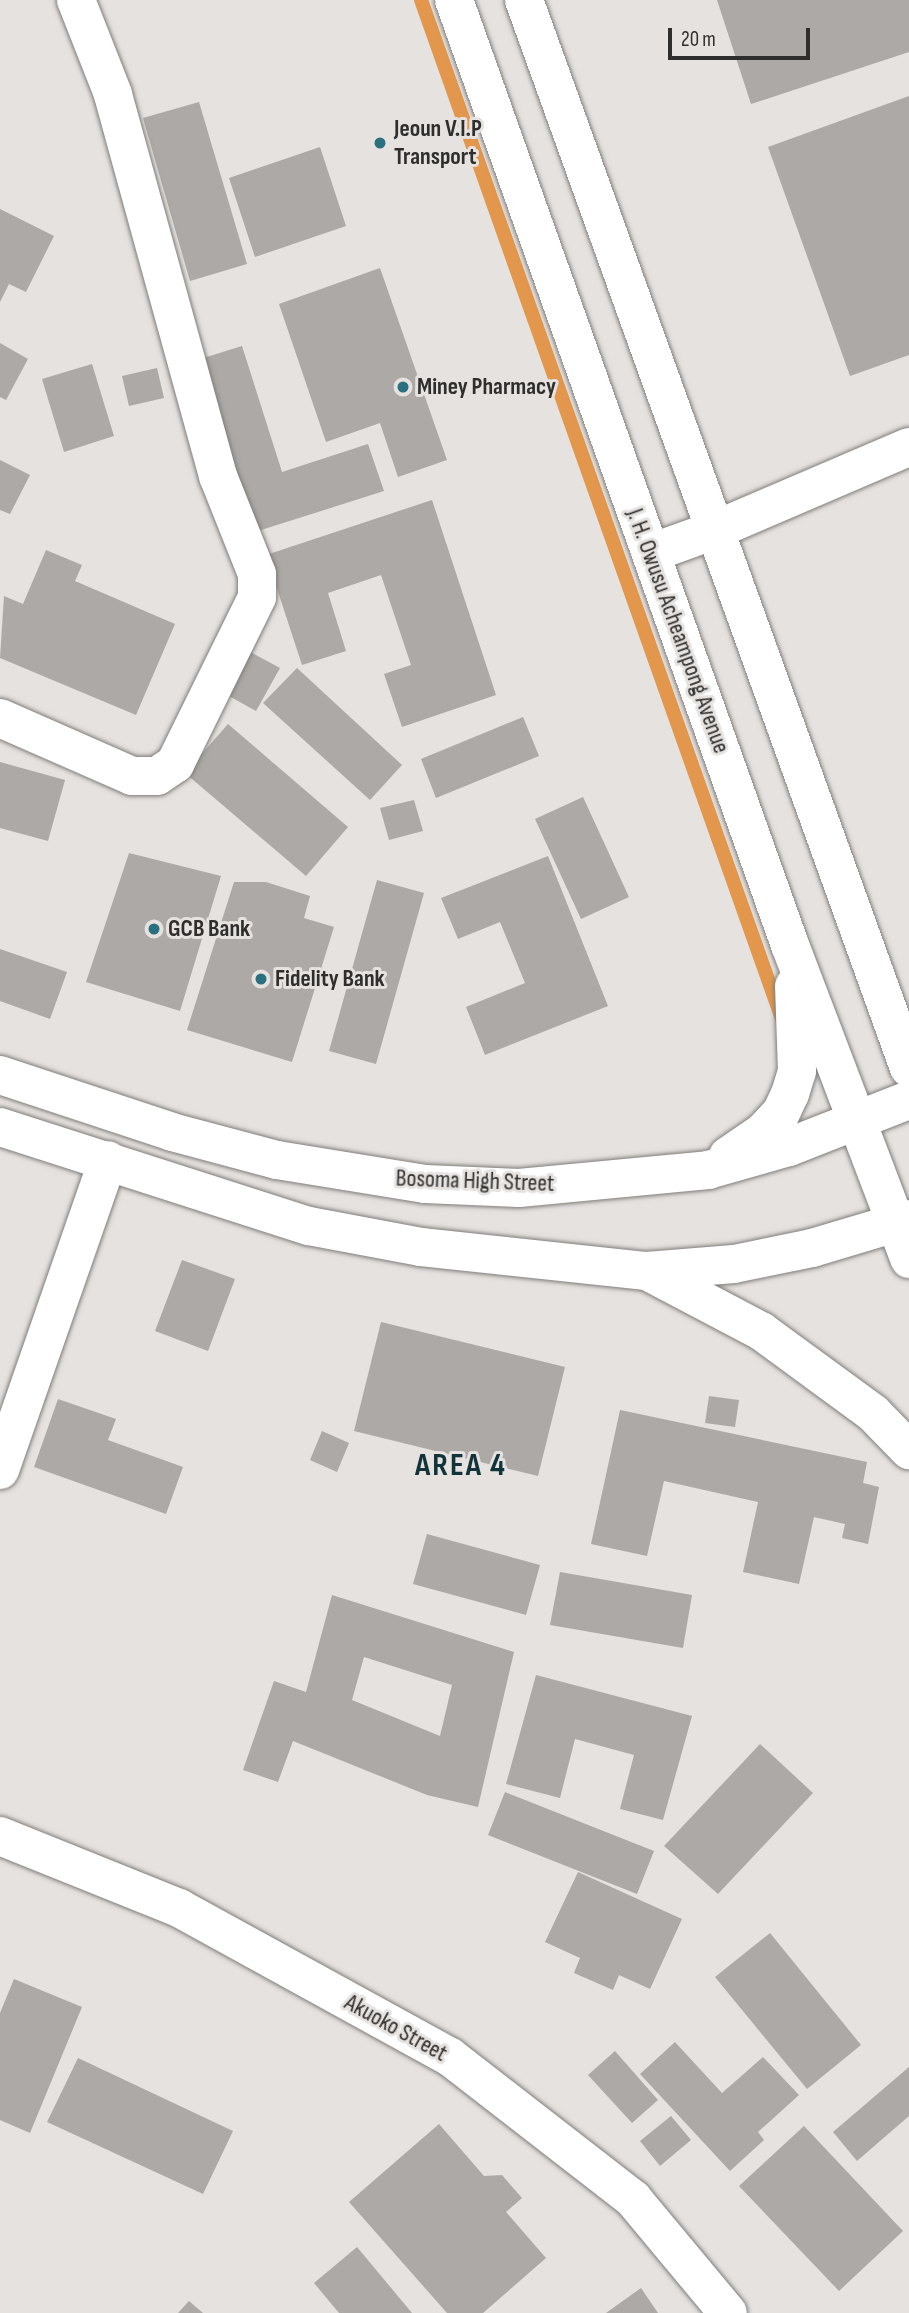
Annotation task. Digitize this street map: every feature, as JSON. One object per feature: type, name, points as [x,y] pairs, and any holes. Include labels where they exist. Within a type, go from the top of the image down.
[{"type":"street","points":[[0,718],[132,776],[157,776],[175,764],[257,597],[257,574],[218,476],[113,94],[76,0]]},
{"type":"street","name":"J. H. Owusu Acheampong Avenue","points":[[454,0],[790,945],[903,1221],[909,1259]]},
{"type":"street","points":[[524,0],[909,1068]]},
{"type":"street","points":[[650,552],[715,530],[909,447]]},
{"type":"street","points":[[708,1170],[763,1132],[781,1113],[790,1094],[797,1071],[799,1026],[790,945]]},
{"type":"street","name":"Bosoma High Street","points":[[0,1075],[172,1132],[277,1160],[425,1184],[519,1188],[708,1170],[789,1147],[909,1100]]},
{"type":"street","points":[[0,1127],[309,1226],[421,1247],[647,1271],[734,1264],[903,1221]]},
{"type":"street","points":[[0,1470],[108,1160]]},
{"type":"street","points":[[647,1271],[761,1331],[873,1413],[909,1450]]},
{"type":"street","name":"Akuoko Street","points":[[0,1836],[178,1908],[450,2057],[633,2199],[728,2313]]},
{"type":"building","points":[[717,0],[909,0],[909,52],[751,104]]},
{"type":"building","points":[[909,96],[909,355],[850,376],[768,147]]},
{"type":"building","points":[[199,102],[247,264],[190,281],[143,118]]},
{"type":"building","points":[[320,147],[346,226],[255,257],[229,178]]},
{"type":"building","points":[[0,209],[54,236],[26,292],[9,284],[0,302]]},
{"type":"building","points":[[380,268],[447,460],[398,477],[380,423],[326,442],[279,304]]},
{"type":"building","points":[[0,343],[28,359],[6,400],[0,397]]},
{"type":"building","points":[[242,346],[282,472],[368,444],[384,491],[252,533],[197,360]]},
{"type":"building","points":[[92,364],[114,436],[64,452],[42,379]]},
{"type":"building","points":[[157,368],[164,398],[129,406],[122,376]]},
{"type":"building","points":[[0,460],[30,475],[10,514],[0,510]]},
{"type":"building","points":[[432,500],[496,695],[402,727],[384,674],[411,665],[381,575],[328,593],[346,651],[302,665],[266,555]]},
{"type":"building","points":[[46,550],[82,565],[75,581],[175,624],[136,715],[0,658],[4,596],[23,604]]},
{"type":"building","points":[[243,648],[280,668],[256,711],[220,691]]},
{"type":"building","points":[[297,668],[402,765],[370,800],[263,703]]},
{"type":"building","points":[[523,717],[539,756],[436,798],[421,759]]},
{"type":"building","points":[[228,724],[348,827],[306,876],[185,773]]},
{"type":"building","points":[[0,762],[65,780],[48,841],[0,828]]},
{"type":"building","points":[[583,797],[629,897],[581,919],[535,819]]},
{"type":"building","points":[[414,800],[423,831],[389,840],[380,808]]},
{"type":"building","name":"GCB Bank","points":[[129,853],[221,876],[180,1011],[86,982]]},
{"type":"building","points":[[548,856],[608,1006],[485,1055],[466,1007],[525,983],[500,922],[458,939],[441,898]]},
{"type":"building","points":[[377,880],[424,893],[376,1064],[329,1051]]},
{"type":"building","name":"Fidelity Bank","points":[[234,882],[266,882],[310,896],[304,918],[334,927],[292,1062],[187,1030]]},
{"type":"building","points":[[0,949],[67,972],[50,1019],[0,1001]]},
{"type":"building","points":[[182,1260],[235,1279],[208,1351],[155,1331]]},
{"type":"building","points":[[381,1322],[565,1367],[538,1476],[354,1431]]},
{"type":"building","points":[[709,1396],[739,1400],[735,1427],[705,1423]]},
{"type":"building","points":[[58,1399],[116,1419],[108,1440],[183,1467],[166,1514],[34,1467]]},
{"type":"building","points":[[620,1410],[867,1462],[863,1483],[879,1487],[868,1544],[842,1538],[845,1524],[814,1517],[799,1584],[743,1572],[758,1502],[664,1481],[647,1556],[591,1544]]},
{"type":"building","points":[[322,1431],[349,1443],[337,1472],[310,1460]]},
{"type":"building","points":[[427,1534],[540,1565],[526,1615],[413,1584]]},
{"type":"building","points":[[560,1572],[692,1595],[683,1648],[550,1625]]},
{"type":"building","points":[[332,1595],[514,1652],[478,1807],[427,1795],[293,1741],[278,1782],[243,1770],[274,1681],[306,1692]],"holes":[[[364,1657],[452,1685],[440,1736],[352,1700]]]},
{"type":"building","points":[[536,1675],[692,1716],[663,1820],[620,1809],[634,1755],[575,1739],[560,1798],[506,1784]]},
{"type":"building","points":[[760,1744],[813,1793],[718,1894],[664,1846]]},
{"type":"building","points":[[505,1792],[654,1851],[637,1894],[488,1835]]},
{"type":"building","points":[[578,1872],[682,1919],[650,1989],[619,1975],[613,1990],[574,1973],[580,1958],[545,1942]]},
{"type":"building","points":[[770,1933],[861,2045],[807,2089],[715,1977]]},
{"type":"building","points":[[14,1979],[82,2007],[30,2133],[0,2120],[0,2013]]},
{"type":"building","points":[[675,2042],[722,2093],[763,2057],[799,2095],[758,2132],[764,2140],[730,2171],[640,2074]]},
{"type":"building","points":[[615,2051],[658,2100],[632,2123],[588,2075]]},
{"type":"building","points":[[78,2058],[233,2131],[203,2194],[47,2122]]},
{"type":"building","points":[[909,2067],[909,2116],[857,2161],[833,2132]]},
{"type":"building","points":[[671,2116],[691,2140],[660,2166],[640,2141]]},
{"type":"building","points":[[439,2124],[484,2176],[502,2175],[522,2198],[506,2212],[546,2258],[483,2313],[447,2313],[349,2202]]},
{"type":"building","points":[[804,2126],[903,2231],[839,2291],[739,2186]]},
{"type":"building","points":[[357,2247],[412,2313],[339,2313],[314,2283]]},
{"type":"building","points":[[641,2288],[658,2313],[606,2313]]},
{"type":"building","points":[[189,2301],[203,2313],[178,2313]]},
{"type":"waterway","points":[[421,0],[782,1019]]},
{"type":"place","name":"Jeoun V.I.P Transport","points":[[380,143]]},
{"type":"place","name":"Miney Pharmacy","points":[[403,387]]},
{"type":"place","name":"GCB Bank","points":[[154,929]]},
{"type":"place","name":"Fidelity Bank","points":[[261,979]]},
{"type":"district","name":"AREA 4","points":[[461,1466]]}]
